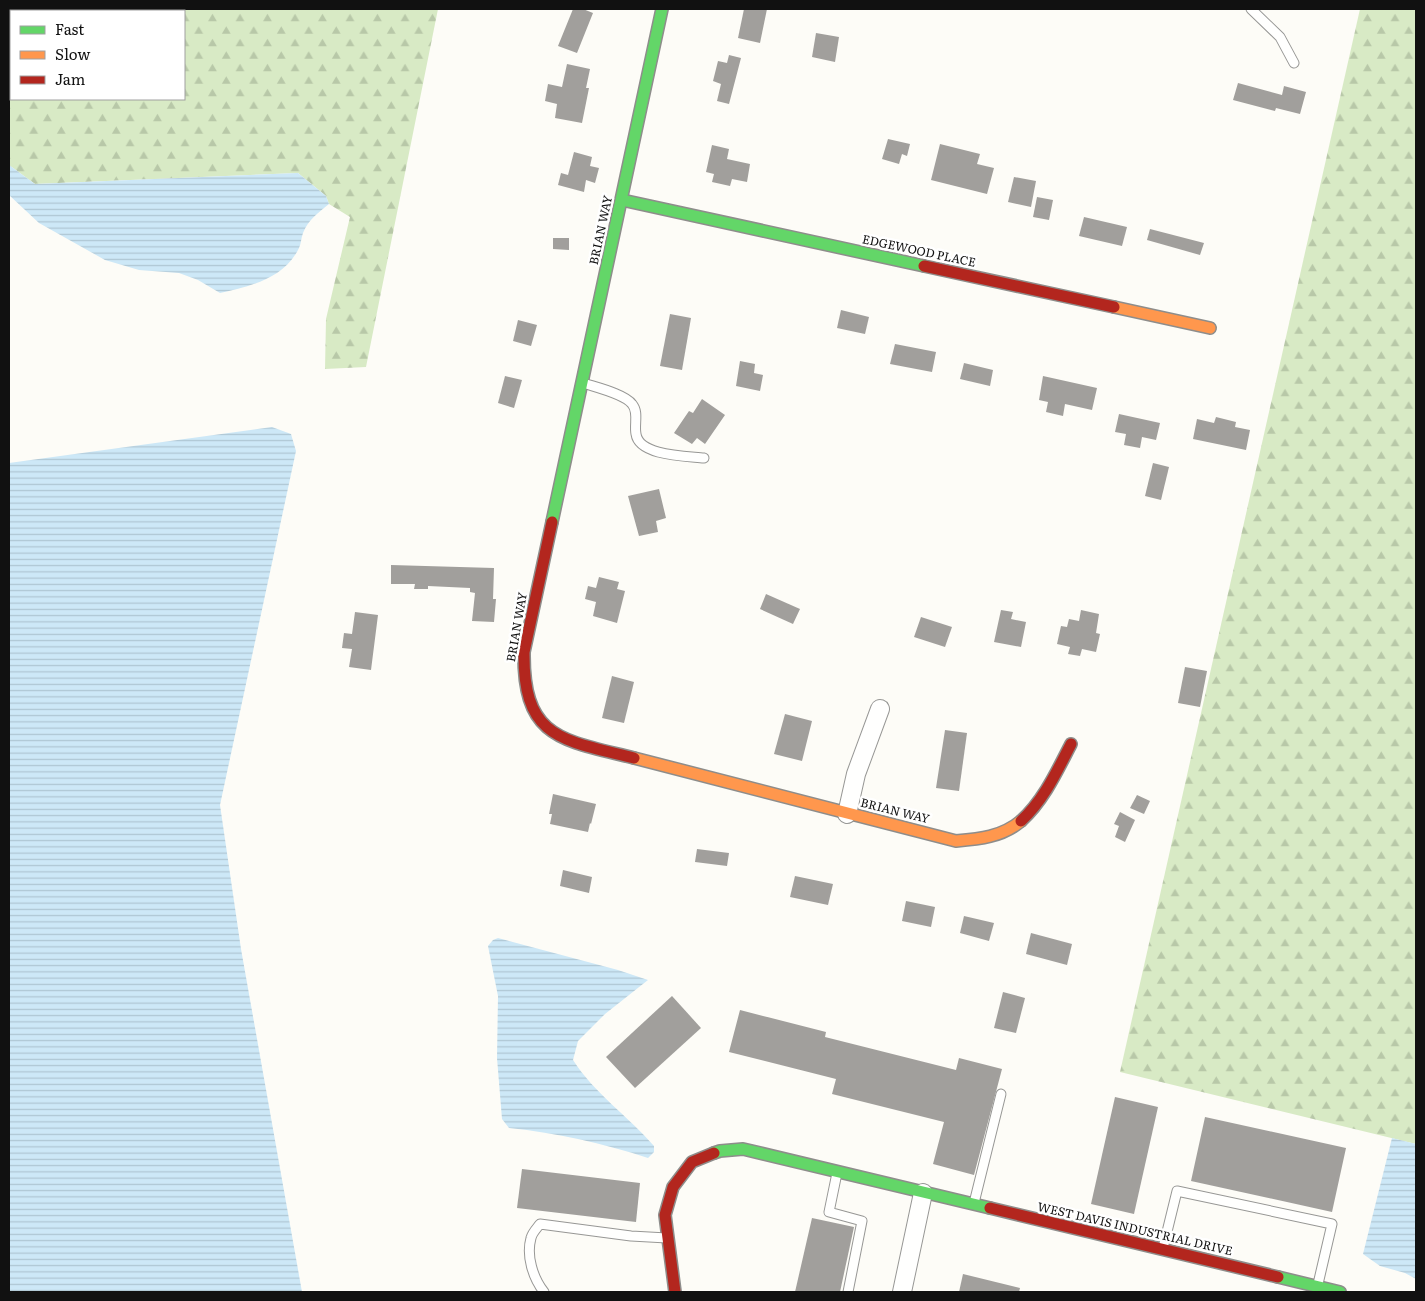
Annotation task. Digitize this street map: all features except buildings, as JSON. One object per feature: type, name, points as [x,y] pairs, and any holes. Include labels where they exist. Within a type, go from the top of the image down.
[{"type":"street","name":"BRIAN WAY","points":[[662,9],[524,652],[523,672],[526,692],[532,711],[556,734],[570,742],[585,747],[956,840],[973,841],[989,838],[1019,824],[1034,809],[1048,789],[1071,744]]},
{"type":"street","name":"EDGEWOOD PLACE","points":[[622,200],[1210,328]]},
{"type":"street","points":[[847,814],[856,774],[880,709]]},
{"type":"street","name":"WEST DAVIS INDUSTRIAL DRIVE","points":[[675,1292],[665,1215],[673,1187],[692,1162],[720,1151],[743,1149],[924,1194],[1340,1292]]},
{"type":"street","points":[[902,1292],[924,1194]]},
{"type":"lane","points":[[1251,9],[1280,37],[1294,63]]},
{"type":"lane","points":[[583,383],[627,399],[632,404],[636,411],[637,438],[643,446],[658,452],[704,458]]},
{"type":"lane","points":[[974,1205],[1001,1094]]},
{"type":"lane","points":[[838,1172],[830,1212],[862,1221],[848,1292]]},
{"type":"lane","points":[[1162,1250],[1177,1190],[1332,1224],[1318,1287]]},
{"type":"lane","points":[[544,1292],[539,1286],[529,1257],[531,1236],[540,1224],[631,1236],[668,1238]]},
{"type":"green space","points":[[438,9],[366,367],[325,369],[326,319],[350,217],[329,204],[326,196],[298,173],[35,184],[9,165],[9,32],[10,100],[185,100],[185,10],[16,10]]},
{"type":"green space","points":[[1360,9],[1416,9],[1416,1144],[1120,1072]]},
{"type":"water","points":[[9,165],[35,184],[298,173],[326,196],[329,204],[308,224],[303,233],[299,248],[293,259],[285,267],[265,280],[220,293],[198,280],[179,273],[139,270],[105,260],[39,223],[9,195]]},
{"type":"water","points":[[272,427],[291,434],[296,451],[220,805],[241,949],[302,1292],[9,1292],[9,463]]},
{"type":"water","points":[[498,938],[618,970],[648,980],[605,1014],[578,1041],[573,1060],[601,1094],[654,1146],[654,1152],[648,1158],[579,1139],[509,1128],[502,1119],[497,1058],[498,996],[488,946],[493,940]]},
{"type":"water","points":[[1392,1138],[1416,1144],[1416,1279],[1405,1273],[1380,1266],[1363,1254]]},
{"type":"traffic: fast","points":[[552,522],[662,9]]},
{"type":"traffic: fast","points":[[622,200],[924,266]]},
{"type":"traffic: fast","points":[[714,1153],[743,1149],[990,1208]]},
{"type":"traffic: fast","points":[[1278,1277],[1340,1292]]},
{"type":"traffic: slow","points":[[1114,307],[1210,328]]},
{"type":"traffic: slow","points":[[634,758],[956,841],[998,834],[1021,821]]},
{"type":"traffic: jam","points":[[924,266],[1114,307]]},
{"type":"traffic: jam","points":[[552,522],[524,652],[525,681],[531,703],[539,719],[552,731],[586,746],[634,758]]},
{"type":"traffic: jam","points":[[1021,821],[1043,795],[1071,744]]},
{"type":"traffic: jam","points":[[675,1292],[665,1215],[673,1187],[692,1162],[714,1153]]},
{"type":"traffic: jam","points":[[990,1208],[1278,1277]]}]
